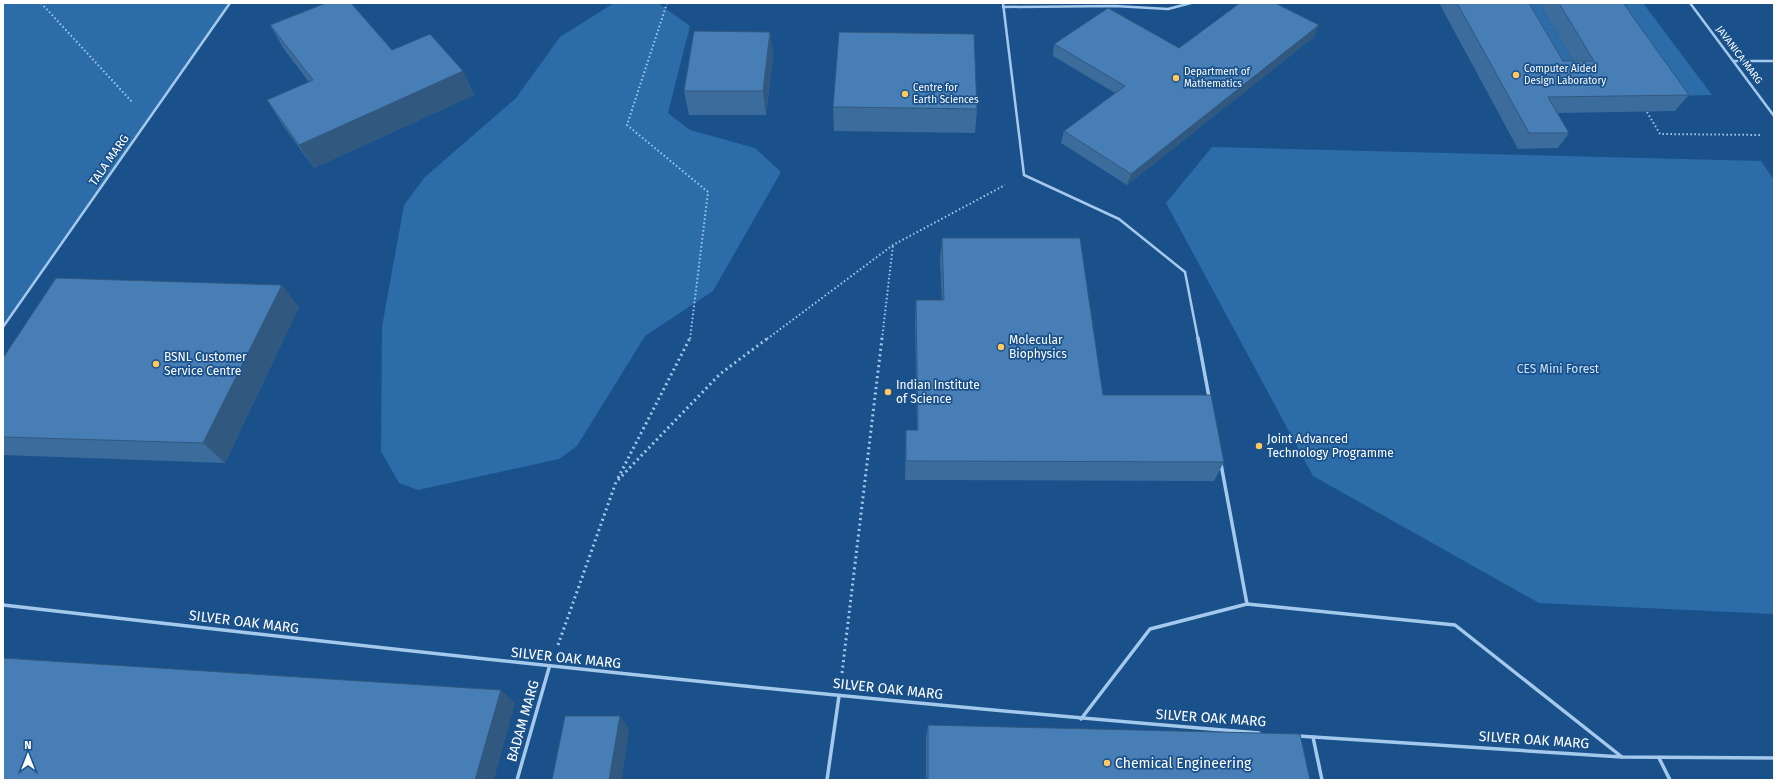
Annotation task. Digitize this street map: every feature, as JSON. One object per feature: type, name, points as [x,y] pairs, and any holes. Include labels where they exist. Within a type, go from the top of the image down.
[{"type":"lane","name":"TALA MARG","points":[[3,327],[230,3]]},
{"type":"lane","points":[[1191,3],[1168,9],[1115,6],[1003,5],[1024,175],[1118,219],[1185,272],[1210,404]]},
{"type":"lane","name":"JAVANICA MARG","points":[[1690,3],[1774,116]]},
{"type":"lane","points":[[1734,61],[1774,61]]},
{"type":"lane","points":[[1220,458],[1247,604]]},
{"type":"lane","points":[[1081,719],[1150,629],[1247,604],[1456,625],[1622,757]]},
{"type":"lane","name":"SILVER OAK MARG","points":[[3,605],[549,668],[1081,719],[1267,734]]},
{"type":"lane","name":"BADAM MARG","points":[[517,780],[549,668]]},
{"type":"lane","points":[[827,780],[839,696]]},
{"type":"lane","name":"SILVER OAK MARG","points":[[1290,736],[1622,757],[1774,758]]},
{"type":"lane","points":[[1313,737],[1322,780]]},
{"type":"lane","points":[[1659,758],[1670,780]]},
{"type":"path","points":[[41,3],[148,120]]},
{"type":"path","points":[[549,668],[616,482],[690,342],[708,192],[627,125],[667,3]]},
{"type":"path","points":[[1647,112],[1660,134],[1766,135]]},
{"type":"path","points":[[616,482],[720,374],[893,244],[1024,175]]},
{"type":"path","points":[[839,696],[893,244]]},
{"type":"green space","points":[[3,3],[230,3],[3,327]]},
{"type":"green space","points":[[614,3],[658,3],[690,26],[668,113],[690,130],[755,148],[781,172],[713,291],[645,336],[577,446],[559,459],[418,490],[399,483],[381,451],[382,327],[404,205],[425,177],[516,98],[560,37]]},
{"type":"green space","points":[[1510,3],[1539,3],[1583,78],[1552,78]]},
{"type":"green space","points":[[1605,3],[1643,3],[1712,95],[1671,96]]},
{"type":"green space","name":"CES Mini Forest","points":[[1212,147],[1761,161],[1774,180],[1774,614],[1539,603],[1313,476],[1166,203]]},
{"type":"building","points":[[326,3],[351,3],[392,50],[430,34],[463,71],[299,145],[267,100],[313,80],[270,25]]},
{"type":"building","name":"Department of Mathematics","points":[[1240,3],[1275,3],[1319,25],[1131,174],[1064,131],[1125,86],[1054,44],[1108,8],[1179,48]]},
{"type":"building","points":[[1457,3],[1529,3],[1563,61],[1594,61],[1559,3],[1623,3],[1689,95],[1548,97],[1569,133],[1529,133]]},
{"type":"building","points":[[694,31],[770,32],[763,91],[684,91]]},
{"type":"building","name":"Centre for Earth Sciences","points":[[839,32],[974,34],[977,109],[833,107]]},
{"type":"building","name":"Molecular Biophysics","points":[[942,238],[1080,238],[1103,395],[1211,395],[1224,462],[906,461],[906,430],[918,430],[916,300],[944,300]]},
{"type":"building","name":"BSNL Customer Service Centre","points":[[56,278],[282,285],[203,443],[3,437],[3,358]]},
{"type":"building","points":[[3,658],[501,690],[475,780],[3,780]]},
{"type":"building","points":[[565,716],[620,716],[609,780],[552,780]]},
{"type":"building","name":"Chemical Engineering","points":[[928,725],[1300,734],[1310,780],[928,780]]},
{"type":"place","name":"Computer Aided Design Laboratory","points":[[1516,75]]},
{"type":"place","name":"Department of Mathematics","points":[[1176,78]]},
{"type":"place","name":"Centre for Earth Sciences","points":[[905,94]]},
{"type":"place","name":"Molecular Biophysics","points":[[1001,347]]},
{"type":"place","name":"BSNL Customer Service Centre","points":[[156,364]]},
{"type":"place","name":"Indian Institute of Science","points":[[888,392]]},
{"type":"place","name":"Joint Advanced Technology Programme","points":[[1259,446]]},
{"type":"place","name":"Chemical Engineering","points":[[1107,763]]}]
